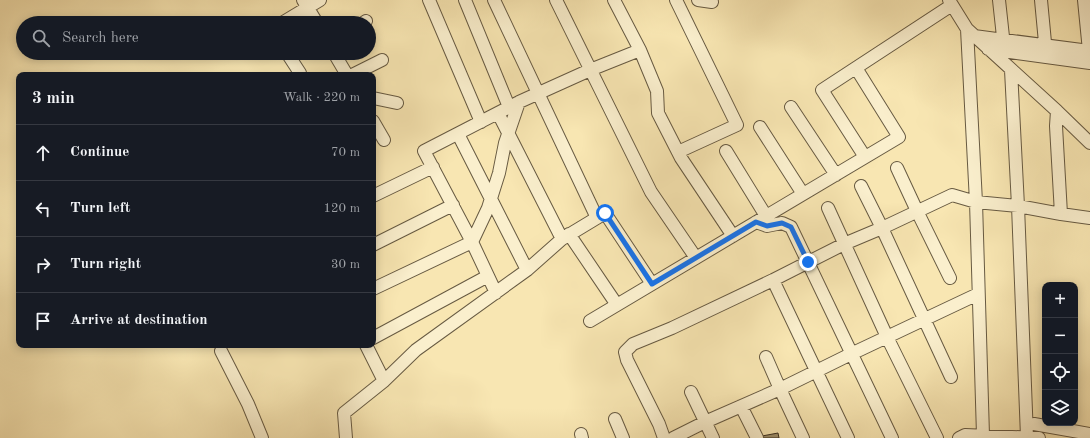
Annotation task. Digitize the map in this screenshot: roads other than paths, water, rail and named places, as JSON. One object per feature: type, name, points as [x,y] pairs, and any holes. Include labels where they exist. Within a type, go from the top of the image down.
[{"type":"street","points":[[290,16],[305,3],[320,0]]},
{"type":"street","points":[[429,0],[481,122]]},
{"type":"street","points":[[376,288],[472,242],[488,208],[499,173],[514,105],[465,0]]},
{"type":"street","points":[[495,0],[597,218]]},
{"type":"street","points":[[556,0],[651,192],[696,258]]},
{"type":"street","points":[[676,0],[737,125],[678,152]]},
{"type":"street","points":[[698,0],[712,2]]},
{"type":"street","points":[[999,0],[1004,45]]},
{"type":"street","points":[[1041,0],[1045,51]]},
{"type":"street","points":[[970,32],[1004,45],[1089,57],[1084,0]]},
{"type":"street","points":[[620,2],[657,91],[658,113],[681,158],[733,236]]},
{"type":"street","points":[[865,158],[822,90],[950,2],[970,32],[1057,111],[1090,144]]},
{"type":"street","points":[[305,3],[313,16]]},
{"type":"street","points":[[970,32],[983,435]]},
{"type":"street","points":[[988,49],[1004,45]]},
{"type":"street","points":[[496,293],[472,242],[424,151],[514,105],[590,70],[640,50]]},
{"type":"street","points":[[292,60],[299,72]]},
{"type":"street","points":[[338,60],[345,72]]},
{"type":"street","points":[[358,72],[382,60]]},
{"type":"street","points":[[590,321],[899,137],[856,68]]},
{"type":"street","points":[[959,438],[964,435],[983,435],[1033,438],[1011,70]]},
{"type":"street","points":[[376,99],[397,103]]},
{"type":"street","points":[[791,107],[836,175]]},
{"type":"street","points":[[1057,111],[1056,126],[1061,214]]},
{"type":"street","points":[[498,113],[508,134],[566,236],[617,305]]},
{"type":"street","points":[[376,126],[384,140]]},
{"type":"street","points":[[760,127],[803,194]]},
{"type":"street","points":[[458,134],[527,270]]},
{"type":"street","points":[[726,151],[766,216]]},
{"type":"street","points":[[376,195],[433,167]]},
{"type":"street","points":[[897,168],[950,278]]},
{"type":"street","points":[[861,186],[951,377]]},
{"type":"street","points":[[664,438],[660,424],[627,360],[625,352],[633,344],[672,328],[844,244],[952,195],[976,202],[1018,206],[1090,218]]},
{"type":"street","points":[[376,244],[453,206]]},
{"type":"street","points":[[828,208],[887,337],[937,438]]},
{"type":"street","points":[[346,438],[344,413],[384,381],[416,350],[527,270],[566,236],[605,213],[652,284]]},
{"type":"street","points":[[756,222],[767,226],[782,223],[791,227],[892,438]]},
{"type":"street","points":[[376,336],[488,276]]},
{"type":"street","points":[[773,280],[848,438]]},
{"type":"street","points":[[673,438],[705,422],[780,389],[978,294]]},
{"type":"street","points":[[368,348],[384,381]]},
{"type":"street","points":[[221,350],[248,404],[262,438]]},
{"type":"street","points":[[766,357],[804,438]]},
{"type":"street","points":[[691,392],[712,438]]},
{"type":"street","points":[[741,406],[757,438]]},
{"type":"street","points":[[615,419],[623,438]]},
{"type":"street","points":[[1034,424],[1070,427],[1090,434]]}]
